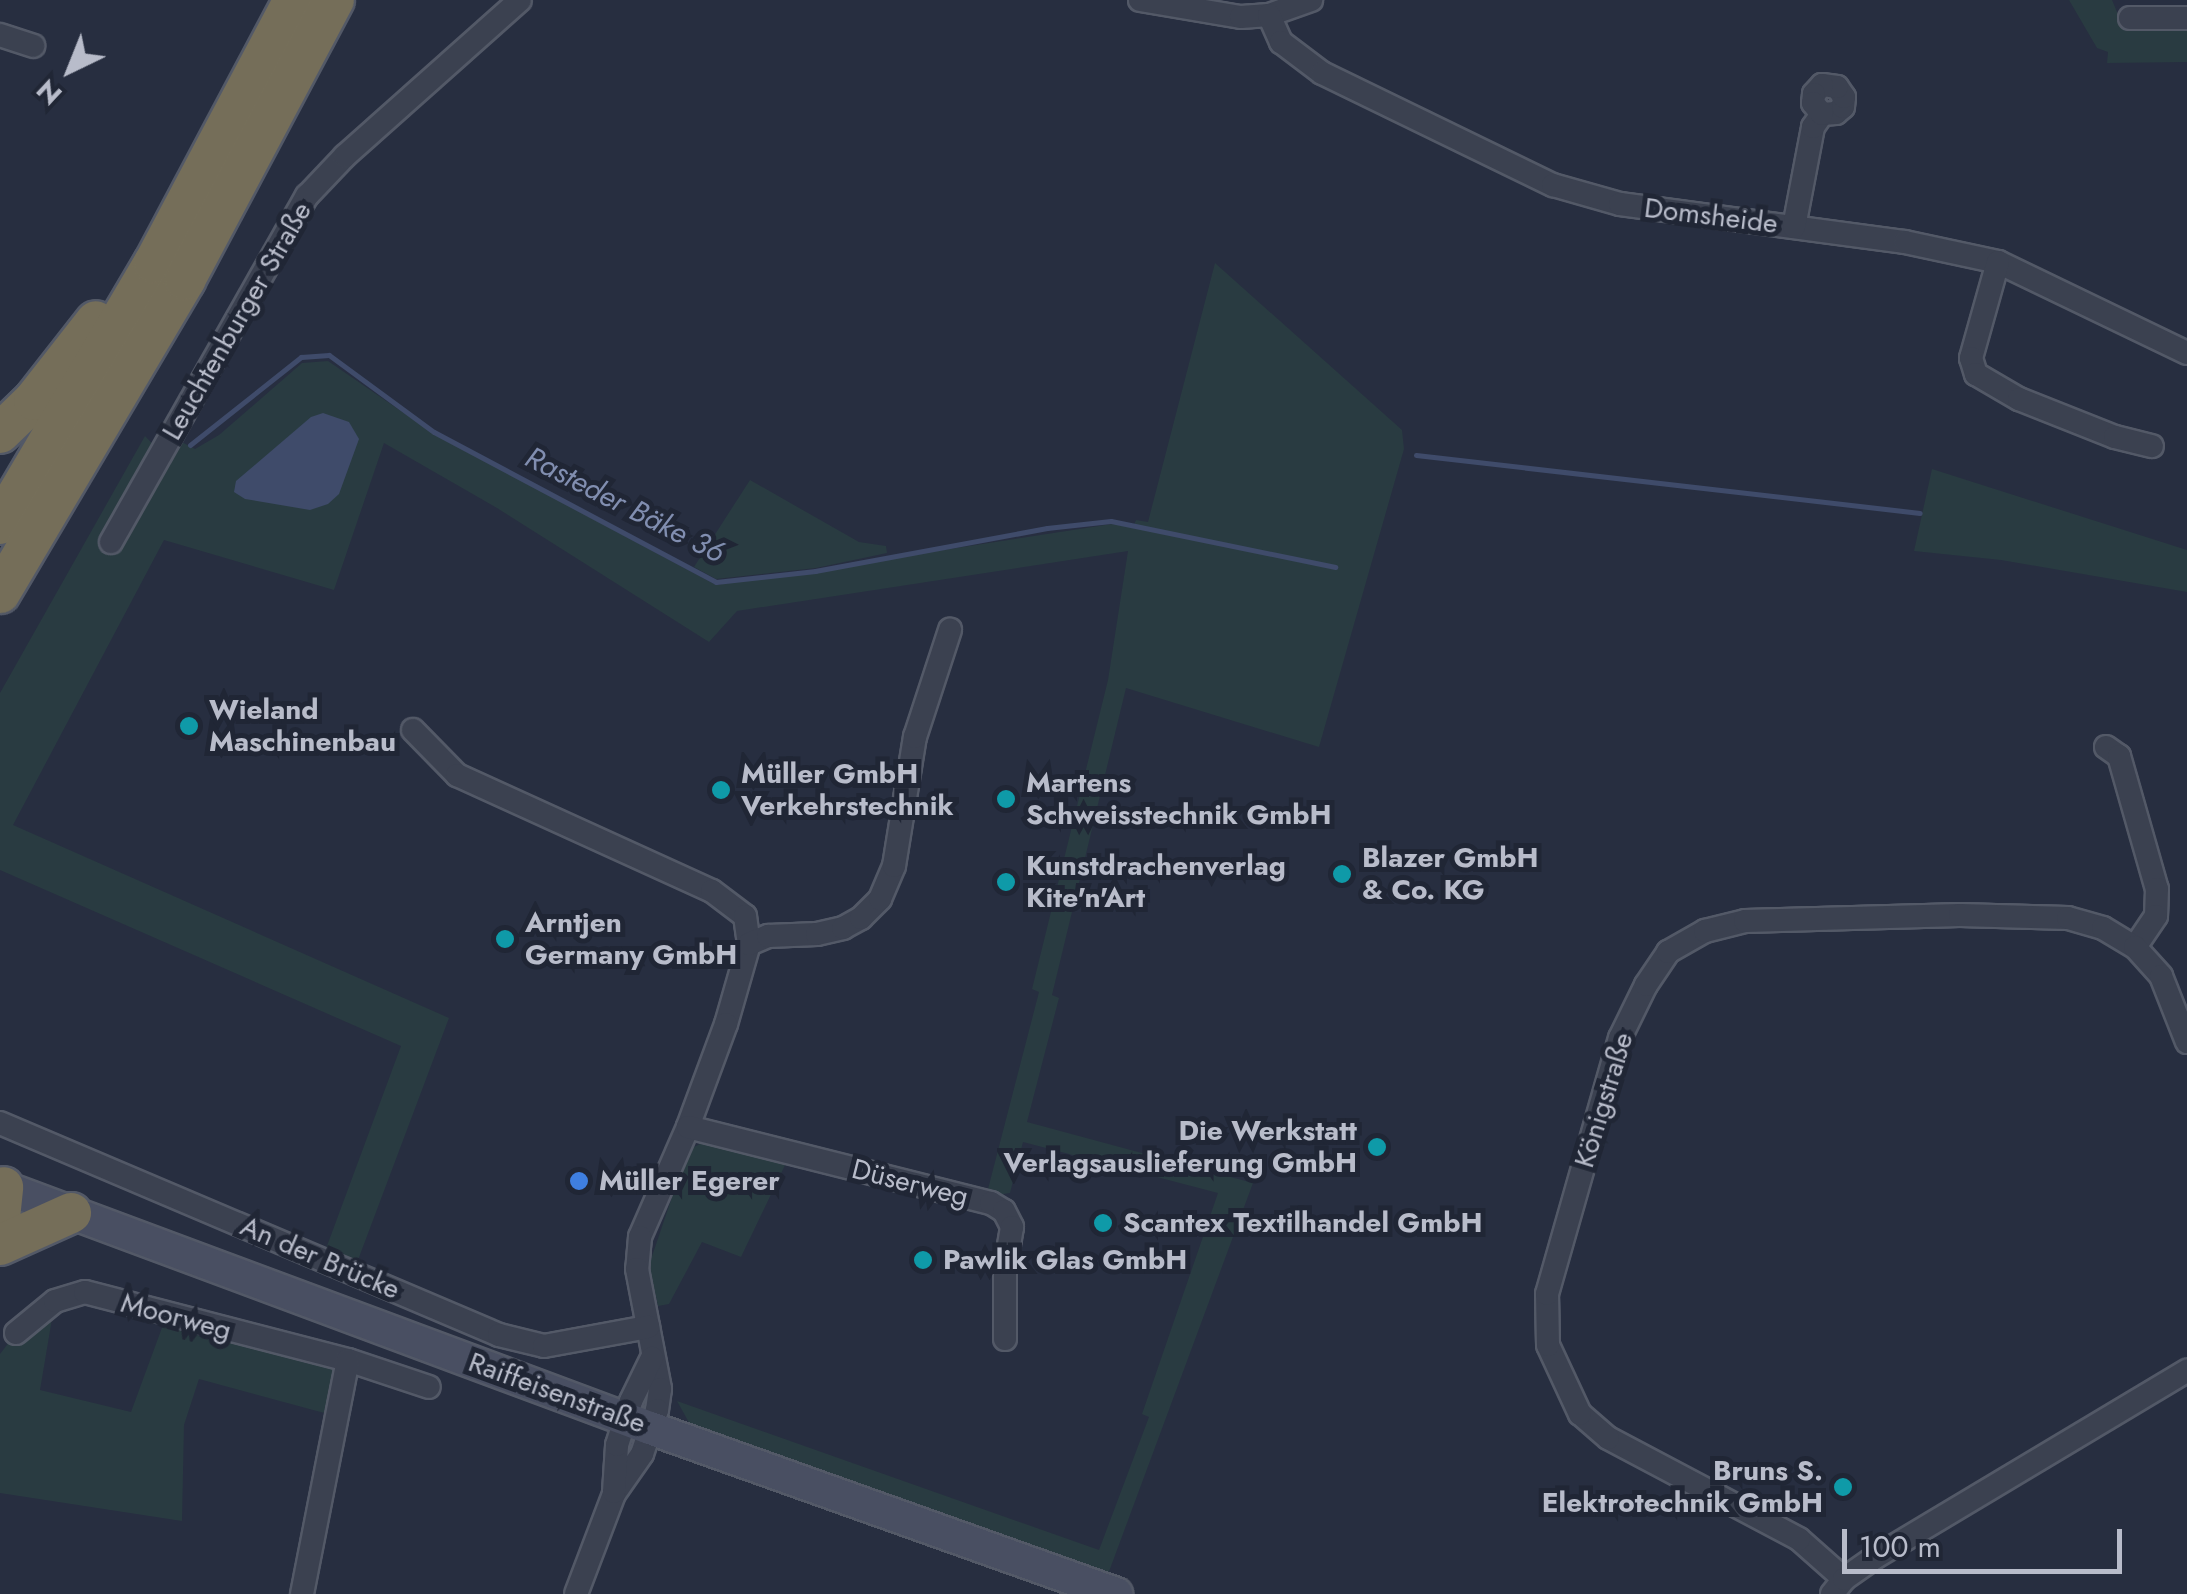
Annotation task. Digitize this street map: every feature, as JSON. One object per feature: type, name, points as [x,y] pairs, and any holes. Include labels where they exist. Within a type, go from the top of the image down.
[{"type":"highway","points":[[0,524],[154,263],[294,0]]},
{"type":"highway","points":[[0,593],[184,280],[334,0]]},
{"type":"highway","points":[[0,433],[34,400],[81,343],[162,214],[232,82],[266,55]]},
{"type":"highway","points":[[0,1245],[71,1213]]},
{"type":"main road","name":"Raiffeisenstraße","points":[[1,1197],[71,1213],[638,1424],[1116,1594]]},
{"type":"street","name":"Leuchtenburger Straße","points":[[111,542],[307,196],[345,156],[520,0]]},
{"type":"street","points":[[1140,0],[1241,16],[1269,15],[1311,0]]},
{"type":"street","name":"Domsheide","points":[[1269,15],[1280,42],[1322,73],[1554,186],[1620,204],[1954,250],[1998,262],[2187,352]]},
{"type":"street","points":[[2130,18],[2187,18]]},
{"type":"street","points":[[0,35],[33,46]]},
{"type":"street","points":[[1794,227],[1813,127],[1822,114]]},
{"type":"street","points":[[1998,262],[1971,358],[1976,374],[2019,399],[2115,437],[2152,446]]},
{"type":"street","points":[[749,944],[768,936],[817,934],[842,928],[861,918],[880,898],[894,866],[915,737],[950,630]]},
{"type":"street","points":[[413,730],[458,774],[712,892],[745,916],[749,944],[688,1128],[640,1237],[638,1268],[652,1358],[638,1424],[617,1445],[614,1494],[576,1594]]},
{"type":"street","points":[[2106,747],[2119,756],[2157,889],[2156,916],[2135,946]]},
{"type":"street","name":"Königstraße","points":[[2187,1042],[2161,976],[2135,946],[2103,928],[2068,918],[1940,915],[1745,921],[1705,931],[1668,952],[1620,1038],[1547,1294],[1548,1344],[1564,1387],[1580,1414],[1608,1438],[1800,1539],[1838,1586],[2187,1372]]},
{"type":"street","name":"An der Brücke","points":[[0,1123],[500,1334],[544,1346],[648,1327]]},
{"type":"street","name":"Düserweg","points":[[688,1128],[991,1204],[1004,1211],[1012,1227],[1005,1269],[1006,1339]]},
{"type":"street","name":"Moorweg","points":[[16,1333],[54,1301],[85,1292],[348,1360],[429,1387]]},
{"type":"street","points":[[302,1594],[348,1360]]},
{"type":"shaded area","points":[[2069,0],[2112,0],[2120,19],[2187,18],[2187,62],[2107,63],[2108,52],[2097,48]]},
{"type":"shaded area","points":[[1215,263],[1402,430],[1404,449],[1319,747],[1126,688],[1052,995],[1059,998],[1027,1122],[1253,1183],[1107,1577],[692,1428],[677,1401],[1099,1550],[1149,1417],[1142,1414],[1218,1193],[1023,1142],[1010,1193],[997,1195],[988,1189],[1039,992],[1032,989],[1108,680],[1128,551],[737,611],[709,642],[497,508],[384,443],[334,590],[164,540],[13,825],[449,1018],[355,1268],[324,1254],[401,1046],[0,870],[0,693],[145,436],[166,458],[178,440],[195,449],[219,435],[302,363],[328,361],[433,433],[716,585],[1112,524],[1133,527],[1136,520],[1148,522]]},
{"type":"shaded area","points":[[1932,469],[2187,550],[2187,592],[2001,560],[1914,551]]},
{"type":"shaded area","points":[[750,480],[859,542],[886,546],[887,553],[816,568],[716,579],[694,567]]},
{"type":"shaded area","points":[[708,1140],[787,1161],[741,1257],[702,1242],[669,1304],[658,1306],[649,1265],[688,1150]]},
{"type":"shaded area","points":[[55,1301],[40,1390],[131,1412],[167,1314],[348,1360],[339,1417],[199,1379],[184,1425],[182,1521],[0,1493],[0,1354],[16,1333]]},
{"type":"water","points":[[323,413],[349,422],[359,439],[339,494],[328,504],[310,510],[245,499],[234,492],[236,481],[311,417]]},
{"type":"waterway","name":"Rasteder Bäke 36","points":[[190,445],[301,357],[329,355],[434,432],[716,582],[815,571],[1047,528],[1111,521],[1335,567]]},
{"type":"waterway","points":[[0,404],[27,378]]},
{"type":"waterway","points":[[1416,455],[1920,513]]},
{"type":"place","name":"Wieland Maschinenbau","points":[[189,726]]},
{"type":"place","name":"Müller GmbH Verkehrstechnik","points":[[721,790]]},
{"type":"place","name":"Martens Schweisstechnik GmbH","points":[[1006,799]]},
{"type":"place","name":"Blazer GmbH & Co. KG","points":[[1342,874]]},
{"type":"place","name":"Kunstdrachenverlag Kite'n'Art","points":[[1006,882]]},
{"type":"place","name":"Arntjen Germany GmbH","points":[[505,939]]},
{"type":"place","name":"Die Werkstatt Verlagsauslieferung GmbH","points":[[1377,1147]]},
{"type":"place","name":"Müller Egerer","points":[[579,1181]]},
{"type":"place","name":"Scantex Textilhandel GmbH","points":[[1103,1223]]},
{"type":"place","name":"Pawlik Glas GmbH","points":[[923,1260]]},
{"type":"place","name":"Bruns S. Elektrotechnik GmbH","points":[[1843,1487]]}]
